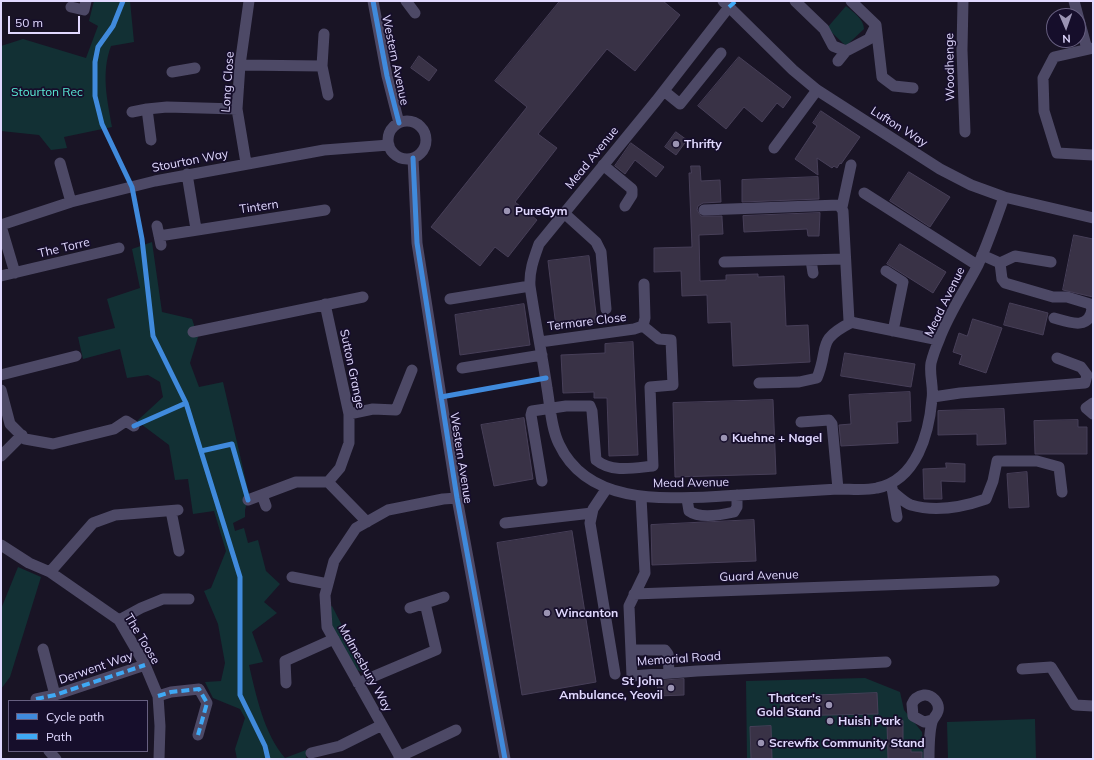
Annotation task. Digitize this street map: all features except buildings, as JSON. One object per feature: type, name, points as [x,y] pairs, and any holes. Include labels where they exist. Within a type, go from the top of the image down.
[{"type":"street","points":[[71,7],[84,10],[86,1]]},
{"type":"street","name":"Long Close","points":[[246,164],[236,109],[240,65],[250,1]]},
{"type":"street","name":"Western Avenue","points":[[373,1],[387,76],[399,122]]},
{"type":"street","points":[[406,1],[415,13]]},
{"type":"street","points":[[795,1],[824,29],[834,46],[846,51]]},
{"type":"street","points":[[851,1],[876,25],[882,77],[894,86],[913,88]]},
{"type":"street","name":"Woodhenge","points":[[963,1],[962,50],[965,132]]},
{"type":"street","name":"Lufton Way","points":[[726,4],[793,70],[817,90],[940,169],[971,185],[1004,197],[1093,218]]},
{"type":"street","name":"Mead Avenue","points":[[726,4],[664,91],[539,244],[529,275],[550,408],[558,442],[563,452],[575,467],[585,476],[606,488],[641,497],[686,499],[838,488],[859,490],[892,487],[918,456],[925,440],[933,397],[931,363],[947,320],[980,260],[1004,197]]},
{"type":"street","points":[[838,61],[846,51],[869,38],[876,25]]},
{"type":"street","points":[[324,34],[322,66],[328,95]]},
{"type":"street","points":[[1086,38],[1090,49],[1054,57],[1043,78],[1044,111],[1058,152],[1093,156]]},
{"type":"street","points":[[664,91],[680,104],[721,53]]},
{"type":"street","points":[[240,65],[322,66]]},
{"type":"street","points":[[172,72],[195,68]]},
{"type":"street","points":[[774,148],[817,90]]},
{"type":"street","points":[[132,112],[168,107],[236,109]]},
{"type":"street","points":[[147,109],[151,140]]},
{"type":"street","points":[[399,122],[415,122],[424,130],[426,135],[425,146],[422,151],[413,158],[401,158],[389,145],[388,140],[391,130],[399,122]]},
{"type":"street","name":"Stourton Way","points":[[1,225],[71,202],[187,174],[324,150],[389,145]]},
{"type":"street","name":"Western Avenue","points":[[413,158],[417,243],[457,498],[505,759]]},
{"type":"street","points":[[60,163],[71,202]]},
{"type":"street","points":[[852,165],[842,207],[845,244],[847,310],[849,320],[852,322],[939,340]]},
{"type":"street","points":[[603,166],[632,189],[632,194],[625,206]]},
{"type":"street","points":[[187,174],[196,229]]},
{"type":"street","points":[[864,193],[980,260],[1000,263],[1015,256],[1051,262]]},
{"type":"street","points":[[704,210],[835,204],[842,207]]},
{"type":"street","name":"Tintern","points":[[159,236],[325,210]]},
{"type":"street","points":[[564,213],[596,242],[601,252],[606,309]]},
{"type":"street","points":[[1,225],[15,273]]},
{"type":"street","name":"The Torre","points":[[1,276],[119,250]]},
{"type":"street","points":[[724,262],[845,259]]},
{"type":"street","points":[[811,260],[812,273]]},
{"type":"street","points":[[1000,263],[1002,279],[1005,283],[1053,296],[1067,297],[1090,304],[1093,309],[1088,319],[1081,324],[1074,324],[1054,318]]},
{"type":"street","points":[[886,271],[903,282],[894,331]]},
{"type":"street","name":"Termare Close","points":[[540,342],[634,329],[643,326],[645,318],[644,284]]},
{"type":"street","points":[[450,299],[530,286]]},
{"type":"street","points":[[193,332],[363,297]]},
{"type":"street","name":"Sutton Grange","points":[[324,304],[349,414],[349,443],[340,468],[328,482]]},
{"type":"street","points":[[759,383],[799,382],[817,378],[821,370],[826,341],[830,335],[852,322]]},
{"type":"street","points":[[542,481],[531,415],[532,411],[550,408],[590,406],[592,411],[596,460],[603,466],[613,469],[653,466],[650,387],[673,385],[671,340],[659,339],[643,326]]},
{"type":"street","points":[[462,368],[542,355]]},
{"type":"street","points":[[1,375],[76,356]]},
{"type":"street","points":[[933,397],[960,393],[1085,383],[1087,376],[1081,367],[1056,358]]},
{"type":"street","points":[[349,414],[373,409],[396,410],[412,370]]},
{"type":"street","points":[[1,390],[10,424],[25,439],[53,444],[114,429],[126,421],[134,426]]},
{"type":"street","points":[[1093,403],[1086,408],[1093,414]]},
{"type":"street","points":[[801,422],[829,420],[832,424],[838,488]]},
{"type":"street","points":[[1,456],[22,435]]},
{"type":"street","points":[[892,487],[910,504],[924,507],[954,507],[986,499],[994,481],[997,462],[1037,461],[1059,467],[1062,492]]},
{"type":"street","points":[[248,500],[296,482],[328,482],[367,522]]},
{"type":"street","points":[[892,487],[897,517]]},
{"type":"street","points":[[606,488],[592,513],[590,523],[615,674]]},
{"type":"street","points":[[262,494],[266,506]]},
{"type":"street","points":[[686,499],[689,511],[693,514],[719,514],[734,512],[737,507],[737,496]]},
{"type":"street","name":"Memorial Road","points":[[641,497],[645,573],[629,606],[632,676],[886,662]]},
{"type":"street","name":"Malmesbury Way","points":[[400,758],[328,627],[325,595],[334,561],[356,528],[388,510],[443,499],[457,498]]},
{"type":"street","points":[[50,572],[93,523],[115,515],[174,510],[179,551]]},
{"type":"street","points":[[505,523],[592,513]]},
{"type":"street","name":"The Toose","points":[[1,545],[50,572],[119,620],[145,665],[158,696],[160,726],[159,759]]},
{"type":"street","points":[[292,577],[328,584]]},
{"type":"street","name":"Guard Avenue","points":[[634,594],[994,581]]},
{"type":"street","points":[[410,608],[444,597]]},
{"type":"street","points":[[119,620],[141,608],[163,600],[189,598]]},
{"type":"street","points":[[358,683],[436,650],[425,603]]},
{"type":"street","points":[[286,683],[285,661],[334,639]]},
{"type":"street","name":"Derwent Way","points":[[43,649],[55,695]]},
{"type":"street","points":[[631,650],[665,650],[668,654],[669,673]]},
{"type":"street","name":"Derwent Way","points":[[36,699],[55,695],[145,665]]},
{"type":"street","points":[[1022,668],[1051,667],[1075,705],[1093,706]]},
{"type":"street","points":[[158,696],[171,692],[199,689],[207,703],[198,735]]},
{"type":"street","points":[[929,759],[932,720]]},
{"type":"street","points":[[311,753],[340,746],[382,725]]},
{"type":"street","points":[[400,758],[456,730]]},
{"type":"green space","name":"Stourton Rec","points":[[94,1],[130,1],[134,42],[111,46],[106,66],[106,86],[112,127],[64,137],[67,148],[51,150],[39,135],[1,131],[1,46],[23,39],[86,58],[98,26],[89,21]]},
{"type":"green space","points":[[846,6],[860,19],[864,25],[864,29],[846,46],[827,28]]},
{"type":"green space","points":[[152,242],[162,312],[192,319],[198,337],[190,363],[199,387],[223,382],[249,494],[245,517],[233,523],[235,531],[244,528],[248,543],[258,540],[266,571],[280,584],[264,602],[277,613],[252,632],[263,662],[249,665],[258,701],[266,726],[285,758],[306,750],[306,759],[237,759],[235,749],[245,718],[240,709],[213,698],[205,682],[221,681],[225,663],[218,624],[204,591],[211,588],[226,551],[214,511],[193,514],[188,479],[175,480],[169,445],[137,421],[163,397],[160,382],[148,375],[127,378],[120,349],[83,359],[78,337],[115,328],[107,299],[140,288],[132,249]]},
{"type":"green space","points":[[18,567],[41,577],[10,677],[1,689],[1,609]]},
{"type":"green space","points":[[332,606],[367,674],[355,669],[332,626],[330,607]]},
{"type":"green space","name":"Huish Park","points":[[865,678],[900,692],[904,710],[922,732],[924,759],[747,759],[746,681]]},
{"type":"green space","points":[[1035,719],[1036,759],[948,759],[947,722]]},
{"type":"marked path","points":[[729,7],[736,1]]},
{"type":"marked path","points":[[36,699],[55,695],[145,665]]},
{"type":"marked path","points":[[158,696],[171,692],[199,689],[207,703],[198,735]]},
{"type":"cycle path","points":[[123,1],[113,26],[98,47],[95,62],[95,96],[102,124],[132,187],[142,239],[153,336],[186,403],[240,577],[240,695],[265,746],[268,759]]},
{"type":"cycle path","points":[[373,1],[387,76],[399,123]]},
{"type":"cycle path","points":[[413,158],[417,243],[457,498],[505,759]]},
{"type":"cycle path","points":[[441,397],[546,378]]},
{"type":"cycle path","points":[[134,426],[186,403]]},
{"type":"cycle path","points":[[201,451],[232,444],[248,500]]},
{"type":"place","name":"Thrifty","points":[[676,144]]},
{"type":"place","name":"PureGym","points":[[507,211]]},
{"type":"place","name":"Kuehne + Nagel","points":[[724,438]]},
{"type":"place","name":"Wincanton","points":[[547,613]]},
{"type":"place","name":"St John Ambulance, Yeovil","points":[[671,688]]},
{"type":"place","name":"Thatcer's Gold Stand","points":[[829,705]]},
{"type":"place","name":"Huish Park","points":[[830,721]]},
{"type":"place","name":"Screwfix Community Stand","points":[[761,743]]}]
